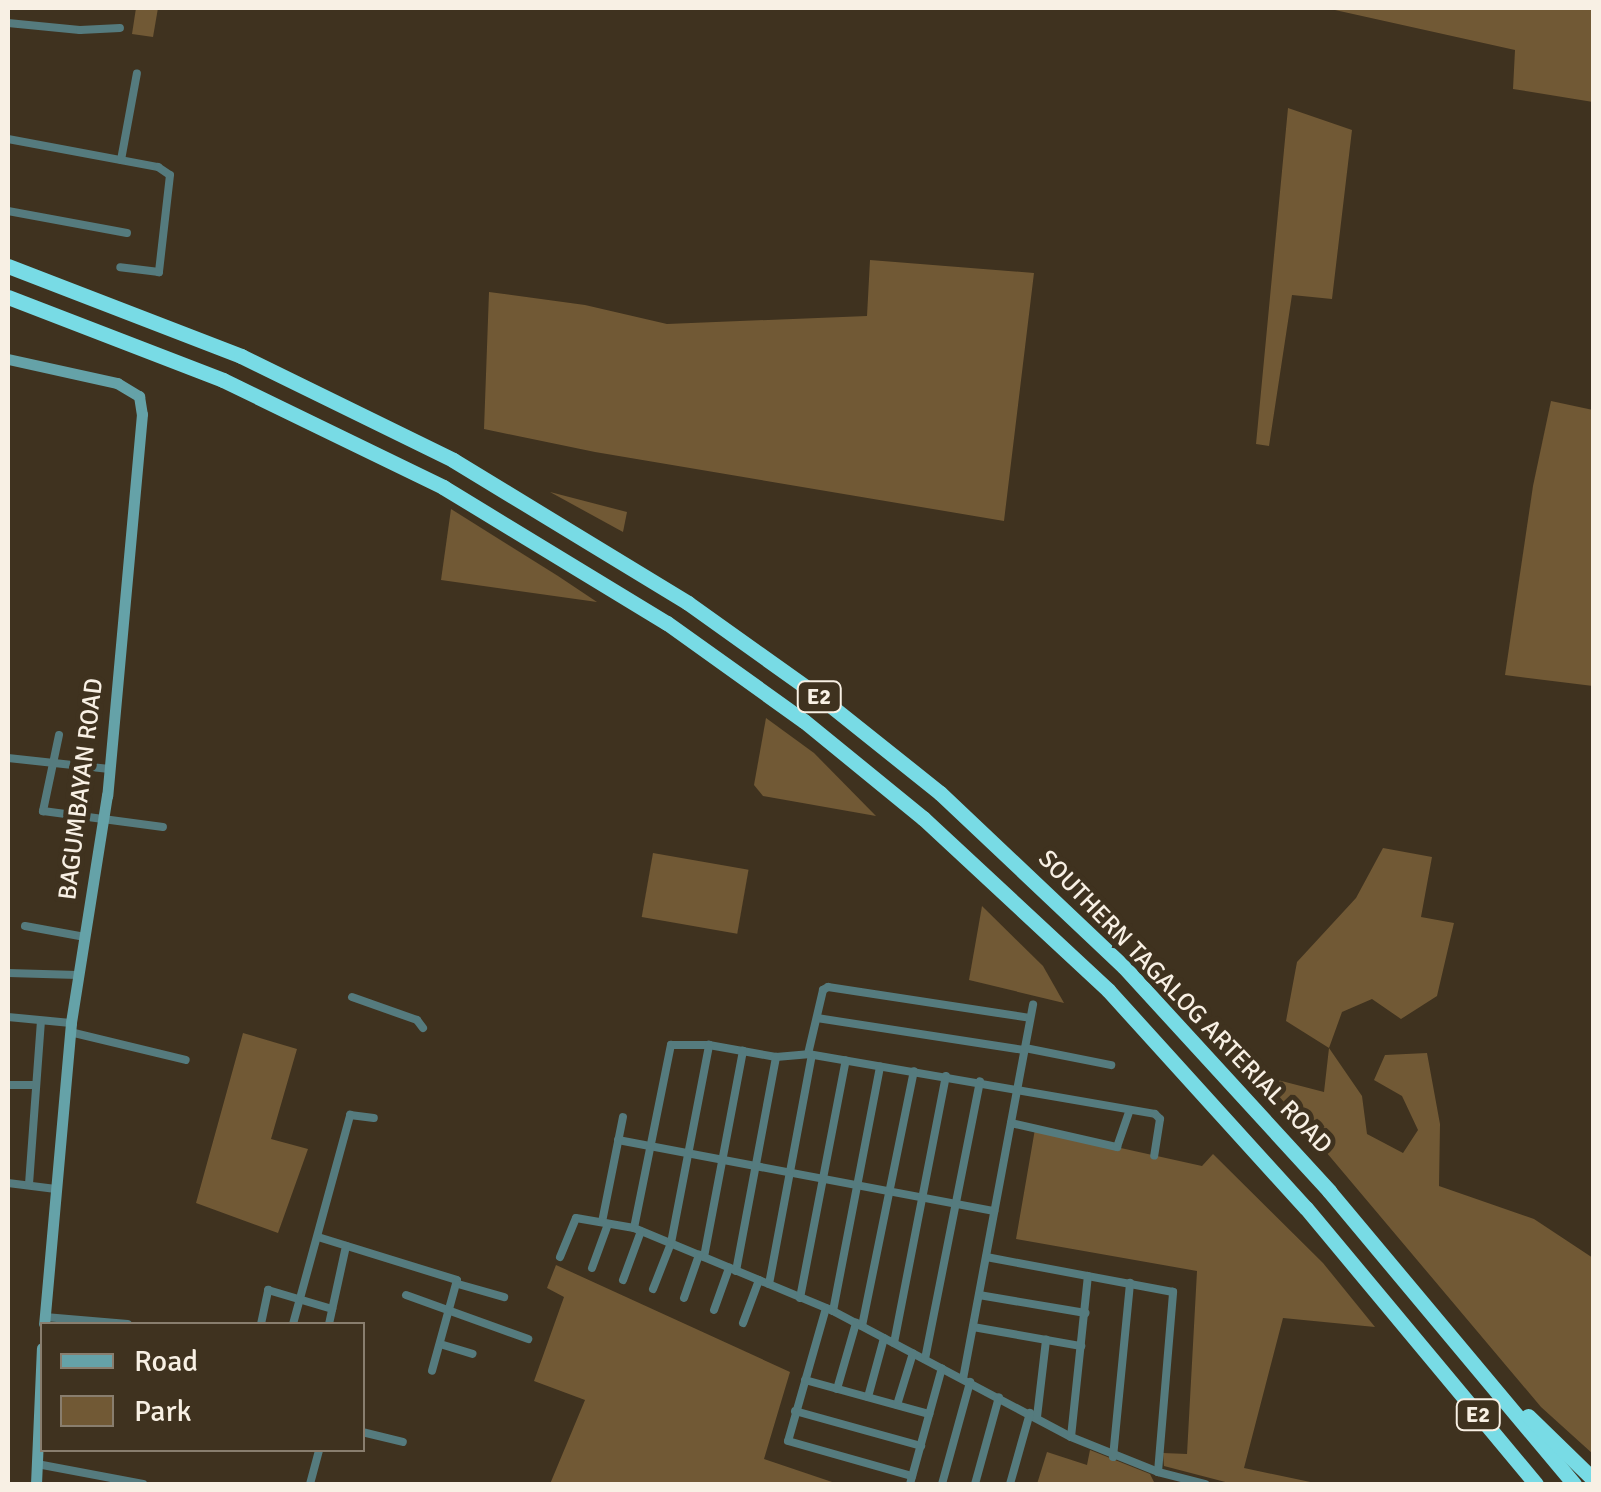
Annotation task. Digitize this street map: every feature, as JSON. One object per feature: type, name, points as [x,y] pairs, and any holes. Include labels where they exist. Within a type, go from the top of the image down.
[{"type":"highway","name":"SOUTHERN TAGALOG ARTERIAL ROAD","points":[[8,266],[241,356],[454,460],[672,592],[808,689],[940,793],[1124,967],[1330,1190],[1574,1484]]},
{"type":"highway","name":"SOUTHERN TAGALOG ARTERIAL ROAD","points":[[8,296],[206,373],[411,470],[560,555],[667,623],[804,721],[978,866],[1108,990],[1306,1208],[1536,1484]]},
{"type":"highway","points":[[1419,1346],[1524,1484]]},
{"type":"highway","points":[[1465,1353],[1594,1480]]},
{"type":"street","points":[[8,22],[80,30],[120,28]]},
{"type":"street","points":[[122,160],[137,73]]},
{"type":"street","points":[[8,140],[158,167],[170,175],[159,272],[120,267]]},
{"type":"street","points":[[8,211],[128,233]]},
{"type":"street","name":"BAGUMBAYAN ROAD","points":[[8,359],[117,383],[139,396],[142,414],[110,769],[71,1028],[45,1321]]},
{"type":"street","points":[[59,734],[57,763],[44,810],[102,822],[162,827]]},
{"type":"street","points":[[8,758],[110,769]]},
{"type":"street","points":[[25,926],[84,937]]},
{"type":"street","points":[[8,973],[78,975]]},
{"type":"street","points":[[769,1284],[824,990],[828,987],[1030,1018]]},
{"type":"street","points":[[352,997],[417,1020],[423,1028]]},
{"type":"street","points":[[942,1484],[966,1380],[978,1295],[1033,1004]]},
{"type":"street","points":[[8,1017],[71,1028],[186,1060]]},
{"type":"street","points":[[816,1018],[1112,1065]]},
{"type":"street","points":[[28,1184],[41,1021]]},
{"type":"street","points":[[654,1289],[670,1243],[709,1044]]},
{"type":"street","points":[[623,1280],[638,1230],[671,1045],[709,1044],[776,1058],[810,1055],[846,1060],[1018,1087],[1130,1110],[1160,1119],[1154,1156]]},
{"type":"street","points":[[684,1298],[702,1256],[743,1051]]},
{"type":"street","points":[[714,1310],[733,1269],[776,1058]]},
{"type":"street","points":[[800,1298],[846,1060]]},
{"type":"street","points":[[880,1066],[830,1310],[787,1438],[790,1444],[911,1480],[942,1368]]},
{"type":"street","points":[[836,1388],[859,1325],[914,1071]]},
{"type":"street","points":[[894,1343],[946,1076]]},
{"type":"street","points":[[925,1359],[980,1082]]},
{"type":"street","points":[[8,1085],[36,1085]]},
{"type":"street","points":[[1011,1123],[1117,1147],[1130,1110]]},
{"type":"street","points":[[294,1322],[350,1116],[374,1118]]},
{"type":"street","points":[[592,1268],[606,1223],[623,1116]]},
{"type":"street","points":[[618,1140],[994,1211]]},
{"type":"street","points":[[8,1183],[56,1189]]},
{"type":"street","points":[[560,1258],[576,1218],[638,1230],[830,1310],[1113,1456],[1205,1484]]},
{"type":"street","points":[[318,1236],[504,1297]]},
{"type":"street","points":[[328,1322],[346,1246]]},
{"type":"street","points":[[986,1257],[1168,1289],[1174,1296],[1159,1484]]},
{"type":"street","points":[[1071,1437],[1088,1276]]},
{"type":"street","points":[[743,1323],[759,1280]]},
{"type":"street","points":[[432,1371],[458,1284]]},
{"type":"street","points":[[1113,1456],[1130,1284]]},
{"type":"street","points":[[261,1322],[268,1290],[332,1308]]},
{"type":"street","points":[[406,1295],[528,1339]]},
{"type":"street","points":[[978,1295],[1085,1313]]},
{"type":"street","points":[[45,1321],[73,1322]]},
{"type":"street","points":[[973,1327],[1081,1346]]},
{"type":"street","points":[[868,1397],[884,1338]]},
{"type":"street","points":[[1010,1484],[1034,1415],[1046,1340]]},
{"type":"street","points":[[440,1344],[472,1354]]},
{"type":"street","points":[[898,1406],[914,1353]]},
{"type":"street","points":[[804,1380],[930,1414]]},
{"type":"street","points":[[976,1484],[999,1398]]},
{"type":"street","points":[[795,1411],[920,1446]]},
{"type":"street","points":[[36,1484],[40,1412]]},
{"type":"street","points":[[365,1433],[404,1442]]},
{"type":"street","points":[[310,1484],[318,1452]]},
{"type":"street","points":[[37,1464],[143,1484]]},
{"type":"green space","points":[[136,8],[158,8],[153,37],[132,34]]},
{"type":"green space","points":[[1326,8],[1593,8],[1593,102],[1513,89],[1515,50]]},
{"type":"green space","points":[[1288,108],[1352,130],[1332,299],[1292,295],[1269,446],[1256,444]]},
{"type":"green space","points":[[870,260],[1034,273],[1004,521],[595,452],[484,429],[489,292],[585,305],[667,324],[867,316]]},
{"type":"green space","points":[[1551,401],[1593,410],[1593,686],[1505,675],[1533,486]]},
{"type":"green space","points":[[550,492],[627,512],[623,532]]},
{"type":"green space","points":[[451,509],[558,576],[597,602],[441,580]]},
{"type":"green space","points":[[766,718],[814,753],[876,816],[763,796],[754,785]]},
{"type":"green space","points":[[1383,848],[1432,857],[1421,917],[1454,923],[1437,996],[1401,1019],[1372,999],[1342,1012],[1329,1048],[1286,1021],[1297,962],[1356,898]]},
{"type":"green space","points":[[653,853],[749,870],[737,934],[642,917]]},
{"type":"green space","points":[[982,906],[1043,966],[1064,1003],[969,980]]},
{"type":"green space","points":[[243,1033],[297,1049],[271,1139],[308,1149],[278,1233],[196,1203]]},
{"type":"green space","points":[[1329,1048],[1362,1096],[1367,1134],[1403,1153],[1418,1130],[1402,1096],[1374,1080],[1385,1055],[1427,1053],[1440,1124],[1439,1186],[1534,1219],[1593,1258],[1593,1454],[1541,1407],[1262,1076],[1324,1092]]},
{"type":"green space","points":[[1035,1129],[1202,1166],[1213,1154],[1323,1263],[1375,1327],[1283,1318],[1244,1468],[1320,1484],[1233,1484],[1164,1466],[1163,1453],[1187,1454],[1197,1271],[1016,1239]]},
{"type":"green space","points":[[556,1265],[790,1372],[764,1459],[838,1484],[550,1484],[585,1400],[534,1381],[564,1297],[547,1288]]},
{"type":"green space","points":[[1090,1450],[1150,1474],[1155,1484],[1037,1484],[1047,1452],[1087,1465]]}]
